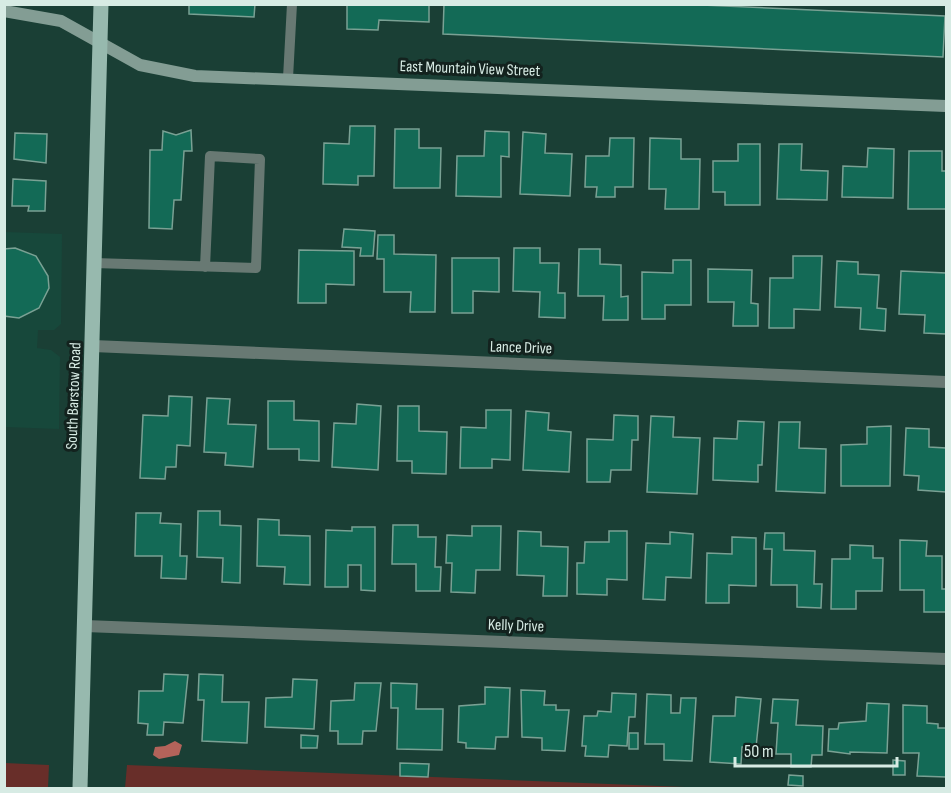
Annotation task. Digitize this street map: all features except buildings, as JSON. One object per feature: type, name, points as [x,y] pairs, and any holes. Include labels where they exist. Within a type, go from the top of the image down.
[{"type":"main road","name":"South Barstow Road","points":[[80,789],[101,4]]},
{"type":"main road","name":"East Mountain View Street","points":[[4,11],[61,21],[140,65],[195,76],[946,106]]},
{"type":"street","name":"Lance Drive","points":[[93,346],[946,382]]},
{"type":"street","name":"Kelly Drive","points":[[85,626],[946,659]]},
{"type":"lane","points":[[288,78],[292,4]]},
{"type":"lane","points":[[94,263],[205,267],[256,268],[260,159],[210,156],[205,267]]},
{"type":"shaded area","points":[[5,232],[62,234],[61,324],[54,330],[38,330],[37,348],[51,350],[60,357],[59,429],[5,427]]},
{"type":"shaded area","points":[[175,741],[182,745],[179,755],[159,759],[153,755],[155,747],[165,746]]},
{"type":"shaded area","points":[[5,763],[49,765],[48,788],[5,788]]},
{"type":"shaded area","points":[[127,765],[710,788],[125,788]]}]
